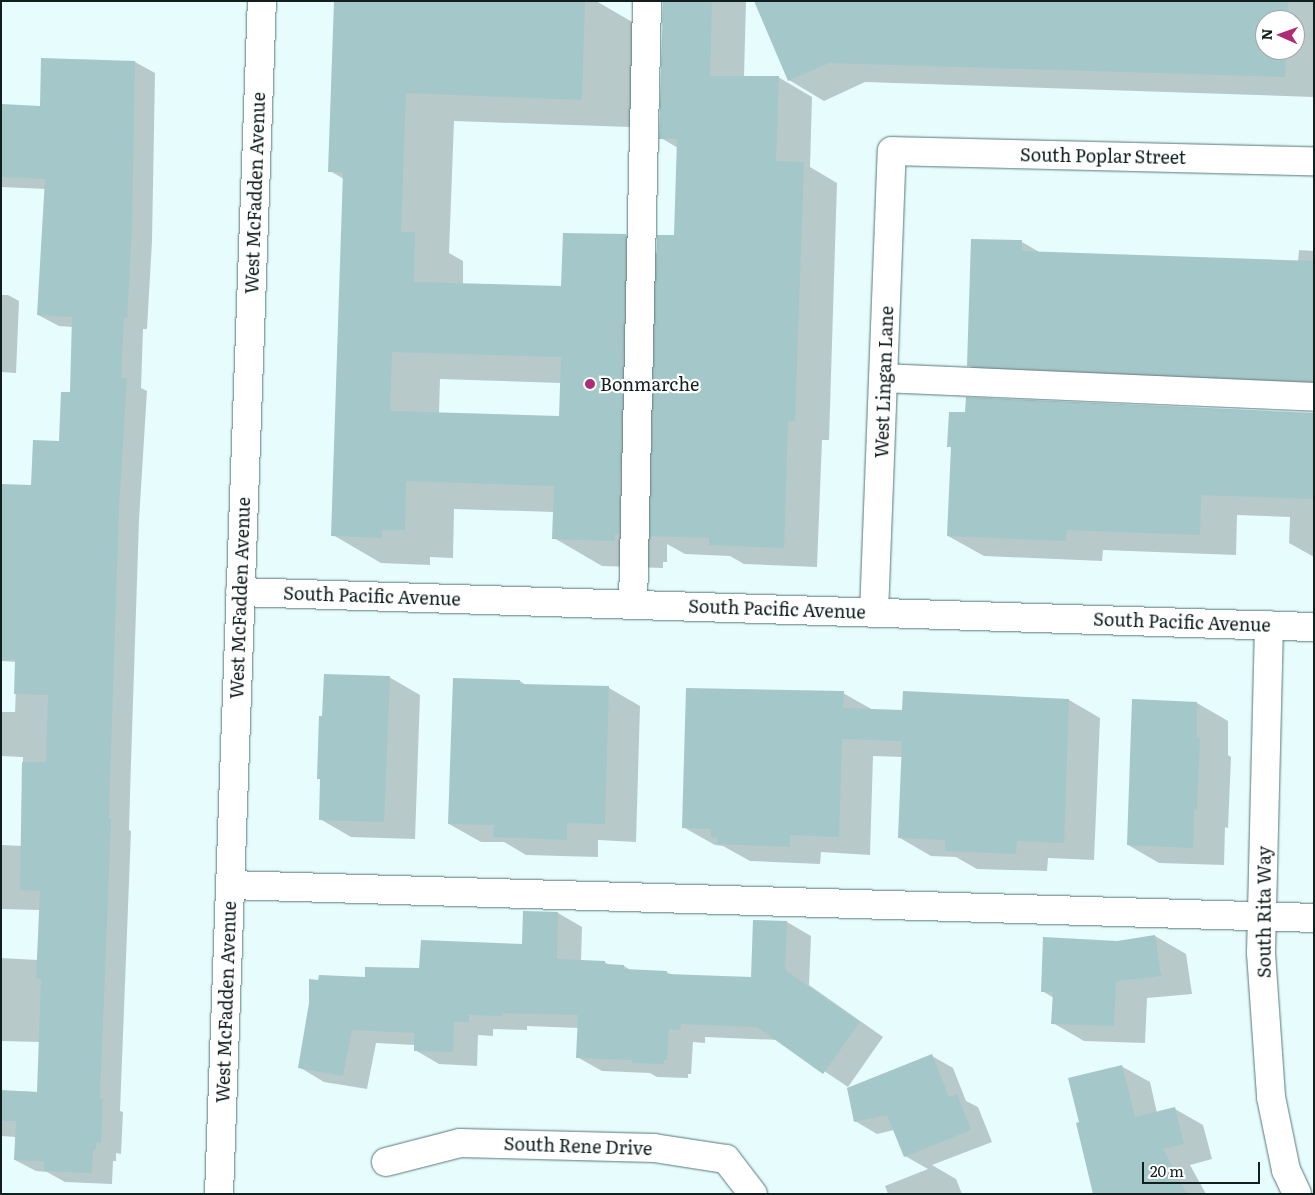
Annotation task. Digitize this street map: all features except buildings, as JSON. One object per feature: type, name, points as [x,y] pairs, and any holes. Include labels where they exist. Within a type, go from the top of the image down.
[{"type":"street","name":"West McFadden Avenue","points":[[219,1194],[262,1]]},
{"type":"street","points":[[633,605],[647,1]]},
{"type":"street","name":"South Poplar Street","points":[[892,151],[1314,161]]},
{"type":"street","name":"West Lingan Lane","points":[[874,612],[892,151]]},
{"type":"street","points":[[884,378],[1314,397]]},
{"type":"street","name":"South Pacific Avenue","points":[[240,592],[1314,627]]},
{"type":"street","name":"South Rita Way","points":[[1269,625],[1261,953],[1271,1096],[1286,1170],[1297,1194]]},
{"type":"street","points":[[230,885],[1314,918]]},
{"type":"street","name":"South Rene Drive","points":[[386,1162],[460,1143],[654,1148],[726,1158],[753,1194]]},
{"type":"place","name":"Bonmarche","points":[[590,384]]}]
